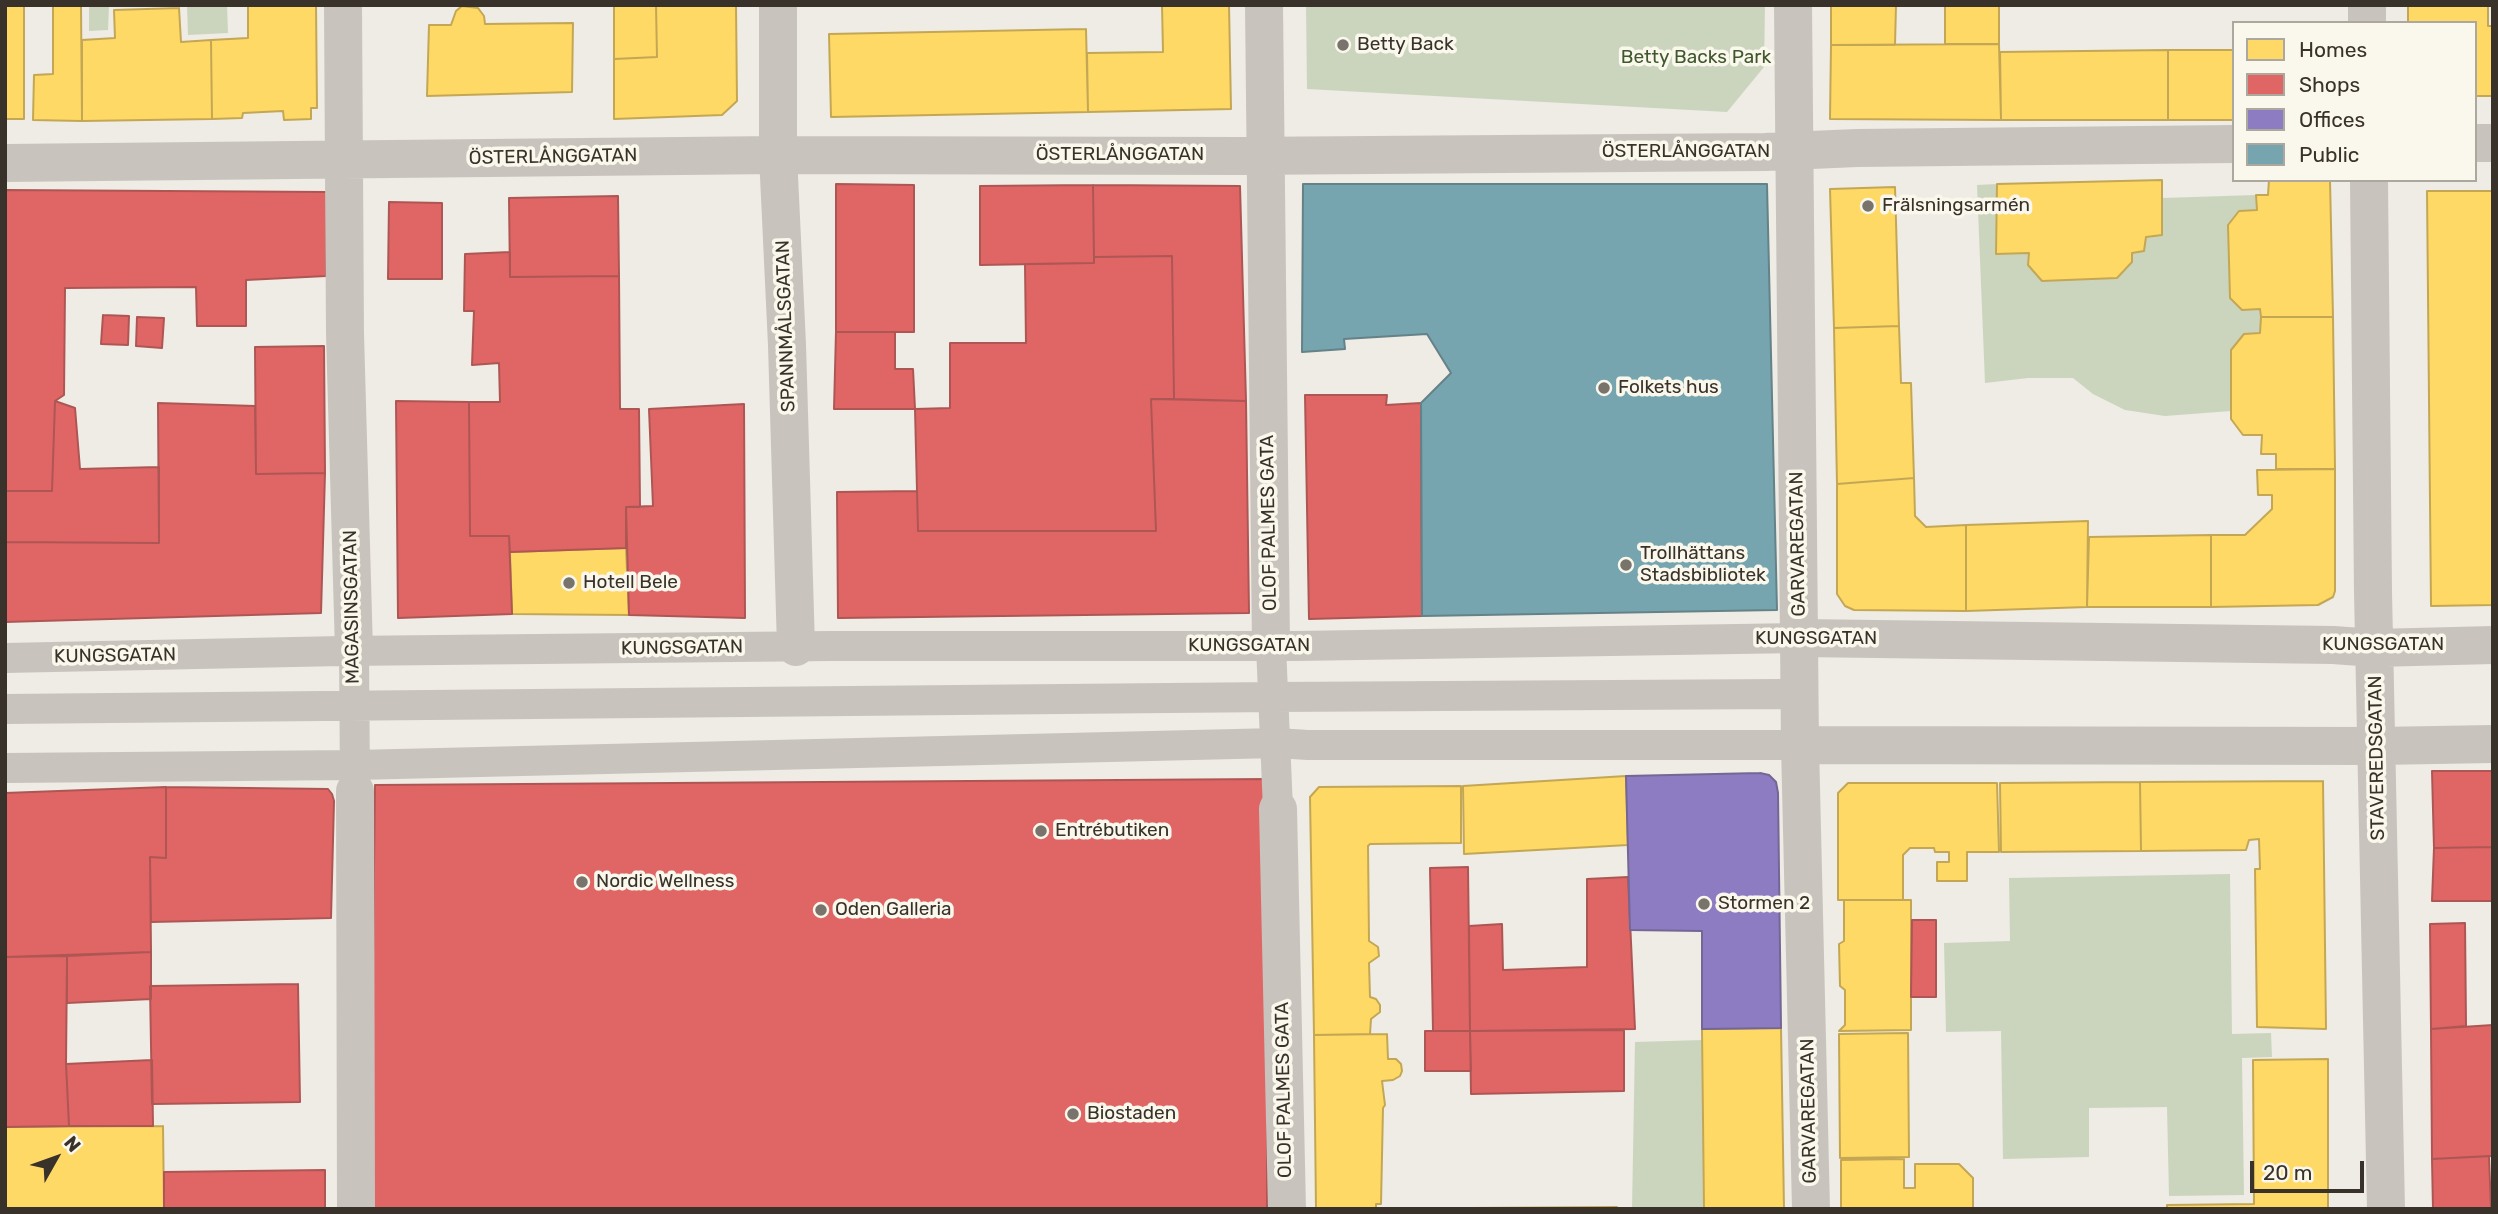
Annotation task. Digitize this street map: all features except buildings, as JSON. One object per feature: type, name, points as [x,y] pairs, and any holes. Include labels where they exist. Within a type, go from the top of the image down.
[{"type":"street","name":"MAGASINSGATAN","points":[[343,5],[345,334],[354,651],[356,1209]]},
{"type":"street","name":"SPANNMÅLSGATAN","points":[[778,5],[778,155],[796,647]]},
{"type":"street","name":"OLOF PALMES GATA","points":[[1264,5],[1271,646],[1277,743],[1287,1209]]},
{"type":"street","name":"GARVAREGATAN","points":[[1793,5],[1800,745],[1811,1209]]},
{"type":"street","name":"ÖSTERLÅNGGATAN","points":[[5,163],[778,155],[1793,151],[2232,144]]},
{"type":"street","name":"STAVEREDSGATAN","points":[[2369,182],[2386,1209]]},
{"type":"street","name":"KUNGSGATAN","points":[[5,659],[354,651],[1271,646],[1800,638],[2333,645],[2375,648],[2493,645]]},
{"type":"street","points":[[5,709],[1275,697],[1801,696]]},
{"type":"street","points":[[5,768],[355,778],[1277,743],[2493,744]]},
{"type":"green space","points":[[89,5],[109,5],[108,30],[89,31]]},
{"type":"green space","points":[[187,5],[227,5],[228,33],[188,35]]},
{"type":"green space","name":"Betty Backs Park","points":[[1306,5],[1765,5],[1764,67],[1727,112],[1307,89]]},
{"type":"green space","points":[[1997,184],[1996,254],[2029,253],[2028,265],[2042,281],[2117,278],[2132,262],[2132,253],[2144,251],[2146,237],[2162,235],[2162,198],[2256,195],[2257,210],[2239,211],[2228,225],[2230,298],[2242,310],[2260,309],[2261,317],[2260,333],[2244,334],[2231,350],[2231,411],[2165,416],[2125,410],[2093,394],[2073,378],[2028,378],[1985,383],[1977,185]]},
{"type":"green space","points":[[2230,874],[2232,1034],[2271,1033],[2272,1057],[2242,1058],[2244,1195],[2169,1196],[2167,1107],[2089,1108],[2089,1157],[2003,1159],[2001,1031],[1946,1032],[1944,943],[2010,941],[2009,878]]},
{"type":"green space","points":[[1703,1040],[1704,1209],[1632,1209],[1635,1042]]},
{"type":"place","name":"Betty Back","points":[[1343,45]]},
{"type":"place","name":"Frälsningsarmén","points":[[1868,206]]},
{"type":"place","name":"Folkets hus","points":[[1604,388]]},
{"type":"place","name":"Trollhättans Stadsbibliotek","points":[[1626,565]]},
{"type":"place","name":"Hotell Bele","points":[[569,583]]},
{"type":"place","name":"Entrébutiken","points":[[1041,831]]},
{"type":"place","name":"Nordic Wellness","points":[[582,882]]},
{"type":"place","name":"Stormen 2","points":[[1704,904]]},
{"type":"place","name":"Oden Galleria","points":[[821,910]]},
{"type":"place","name":"Biostaden","points":[[1073,1114]]}]
